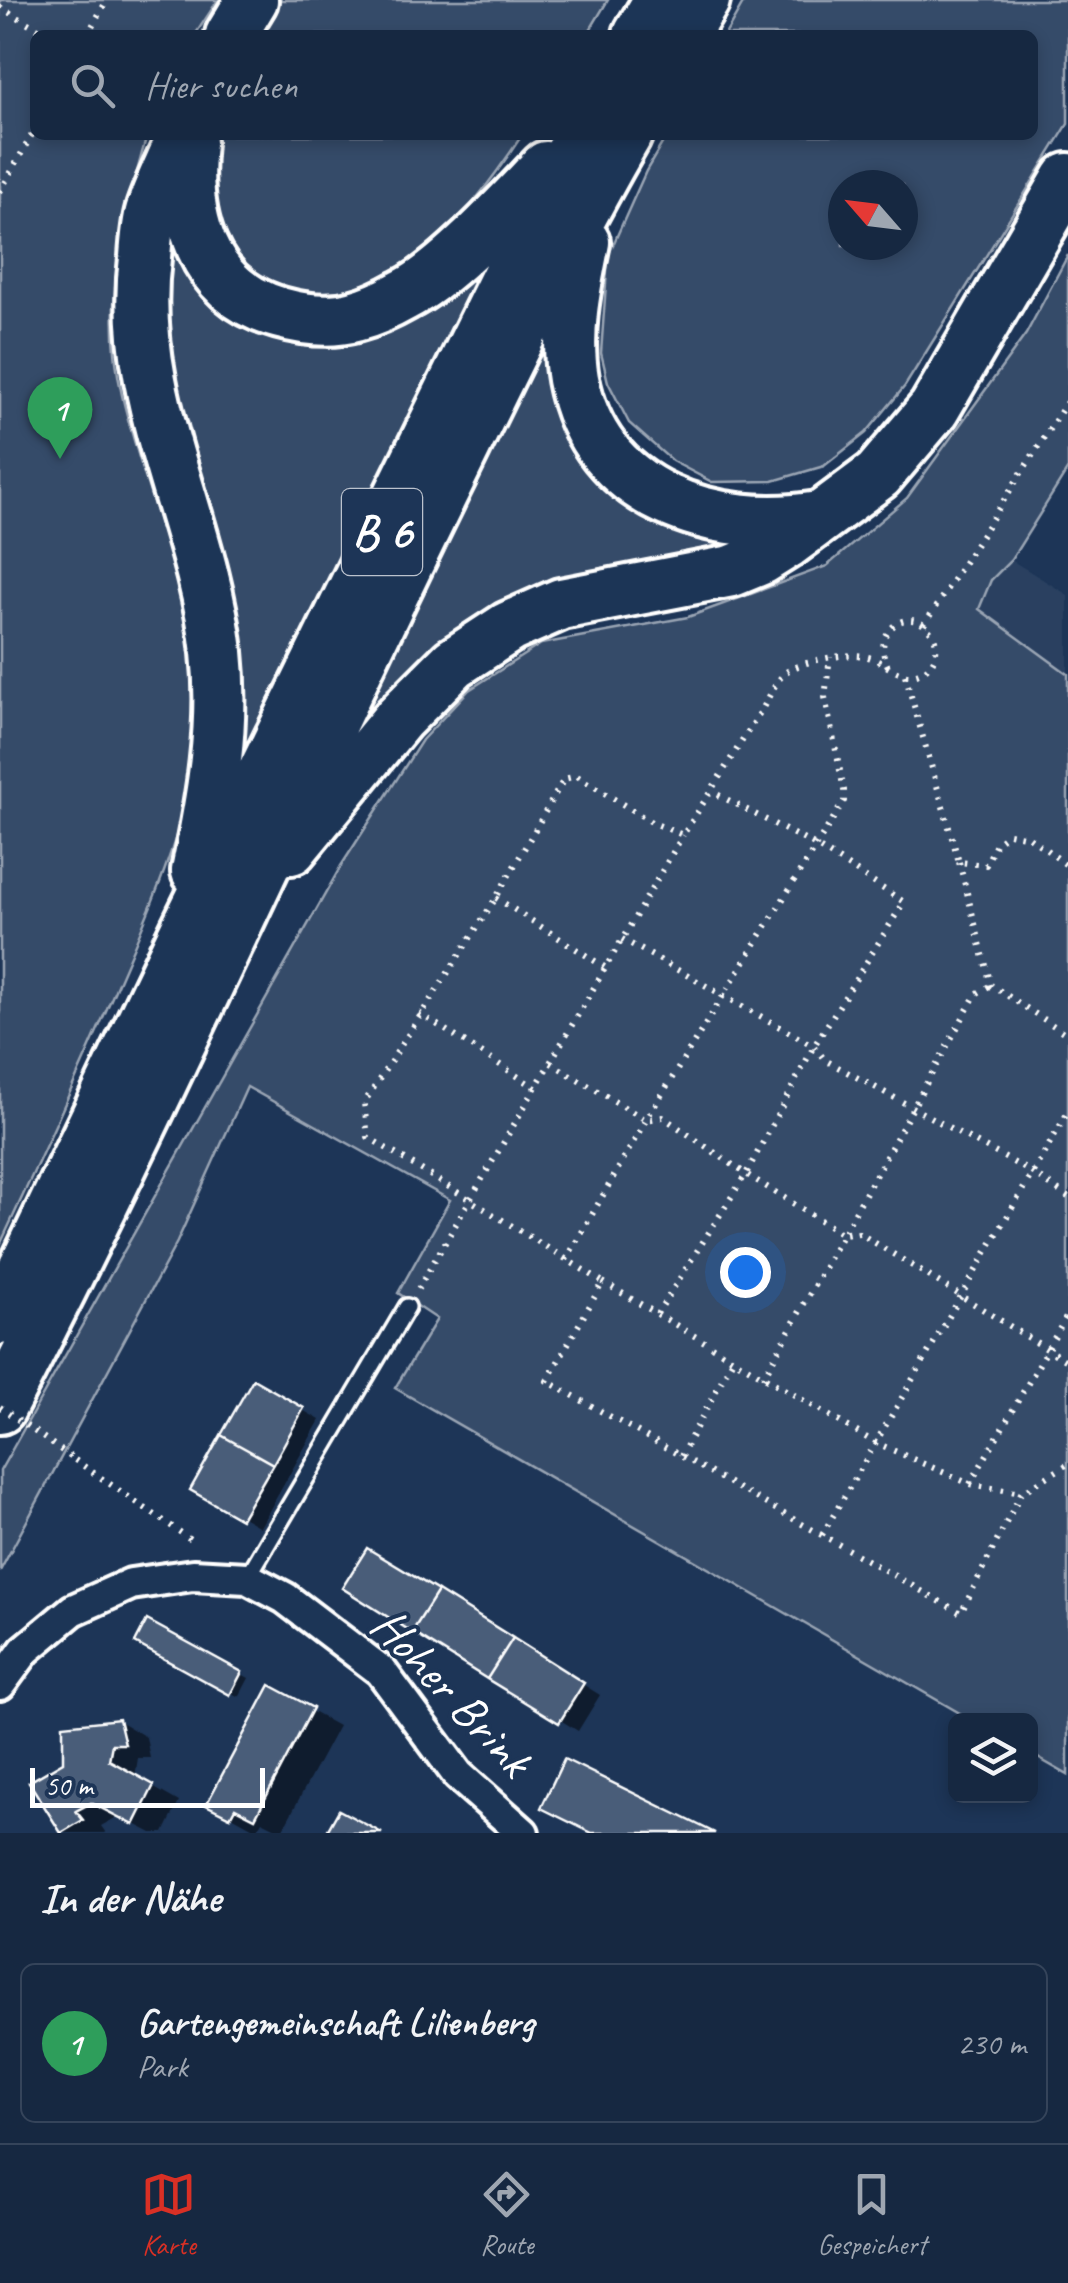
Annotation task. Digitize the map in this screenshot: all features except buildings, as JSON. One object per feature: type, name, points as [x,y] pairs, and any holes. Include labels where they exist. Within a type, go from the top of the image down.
[{"type":"highway","points":[[235,30],[252,0]]},
{"type":"highway","points":[[642,30],[660,0]]},
{"type":"highway","points":[[687,30],[704,0]]},
{"type":"highway","points":[[181,140],[150,215],[140,291],[144,354],[156,416],[204,576],[217,652],[220,720],[215,769],[186,930]]},
{"type":"highway","points":[[190,140],[186,175],[192,224],[210,264],[234,291],[271,310],[309,321],[355,316],[408,294],[512,203],[574,140]]},
{"type":"highway","name":"B 6","points":[[0,1319],[186,930],[576,140]]},
{"type":"highway","name":"B 6","points":[[0,1408],[161,1082],[404,570],[595,188],[623,140]]},
{"type":"highway","points":[[243,906],[399,718],[454,663],[508,626],[562,604],[732,571],[761,559],[878,475],[934,409],[1068,179]]},
{"type":"highway","points":[[595,188],[572,312],[570,352],[579,402],[602,448],[615,465],[636,481],[693,512],[754,522],[782,523],[820,517]]},
{"type":"street","name":"Hoher Brink","points":[[0,1684],[26,1650],[73,1610],[131,1584],[193,1576],[247,1578],[286,1598],[381,1671],[458,1775],[523,1833]]},
{"type":"lane","points":[[247,1578],[408,1307]]},
{"type":"path","points":[[90,30],[107,0]]},
{"type":"path","points":[[0,8],[40,30]]},
{"type":"path","points":[[0,192],[30,138]]},
{"type":"path","points":[[924,625],[1068,400]]},
{"type":"path","points":[[408,1307],[683,835],[786,672],[830,657],[866,656],[905,675],[925,670],[936,656],[935,639],[924,625],[901,622],[887,632],[882,649],[888,666]]},
{"type":"path","points":[[566,1260],[646,1120],[844,801],[824,697],[830,657]]},
{"type":"path","points":[[905,675],[991,985],[1068,1034]]},
{"type":"path","points":[[683,835],[652,823],[576,776],[564,779],[496,898],[364,1103],[368,1138],[874,1442],[970,1484],[1021,1493]]},
{"type":"path","points":[[657,1314],[746,1174],[814,1046],[904,902],[816,846],[711,791]]},
{"type":"path","points":[[959,862],[986,865],[996,844],[1009,833],[1029,837],[1068,866]]},
{"type":"path","points":[[496,898],[606,968]]},
{"type":"path","points":[[622,939],[814,1046],[825,1060],[1032,1172],[1068,1197]]},
{"type":"path","points":[[764,1378],[976,994],[991,985]]},
{"type":"path","points":[[420,1013],[536,1088]]},
{"type":"path","points":[[551,1063],[646,1120],[662,1118],[844,1234],[858,1233],[1068,1362]]},
{"type":"path","points":[[822,1535],[1068,1112]]},
{"type":"path","points":[[602,1282],[547,1381],[961,1612],[1021,1493],[1068,1464]]},
{"type":"path","points":[[970,1484],[1068,1314]]},
{"type":"path","points":[[681,1456],[732,1359]]},
{"type":"path","points":[[0,1408],[247,1578]]},
{"type":"shaded area","points":[[0,0],[218,0],[198,30],[30,30],[30,140],[146,140],[118,264],[114,297],[116,362],[132,433],[188,624],[197,702],[191,778],[159,886],[0,1245]]},
{"type":"shaded area","points":[[278,0],[608,0],[590,30],[262,30]]},
{"type":"shaded area","points":[[745,0],[1068,0],[1068,124],[905,386],[866,433],[824,466],[773,481],[712,482],[672,461],[629,423],[608,382],[601,353],[608,256],[664,140],[1038,140],[1038,30],[728,30]]},
{"type":"shaded area","points":[[213,140],[519,140],[470,207],[423,256],[369,286],[313,297],[289,295],[253,274],[238,259],[226,241],[212,200]]},
{"type":"shaded area","points":[[173,211],[278,336],[501,236],[224,801],[157,355]]},
{"type":"shaded area","points":[[1068,255],[1068,469],[1011,560],[991,580],[979,609],[1068,674],[1068,1775],[1038,1758],[1038,1713],[960,1713],[395,1388],[437,1319],[398,1293],[450,1200],[247,1087],[177,1242],[0,1571],[0,1471],[341,866],[422,740],[469,690],[541,644],[688,617],[827,566],[907,498],[1026,334]]},
{"type":"shaded area","points":[[556,304],[575,429],[780,536],[577,585],[347,748]]},
{"type":"shaded area","points":[[1011,560],[1068,595],[1068,674],[978,609],[991,580]]},
{"type":"place","name":"Gartengemeinschaft Lilienberg","points":[[60,459]]}]
